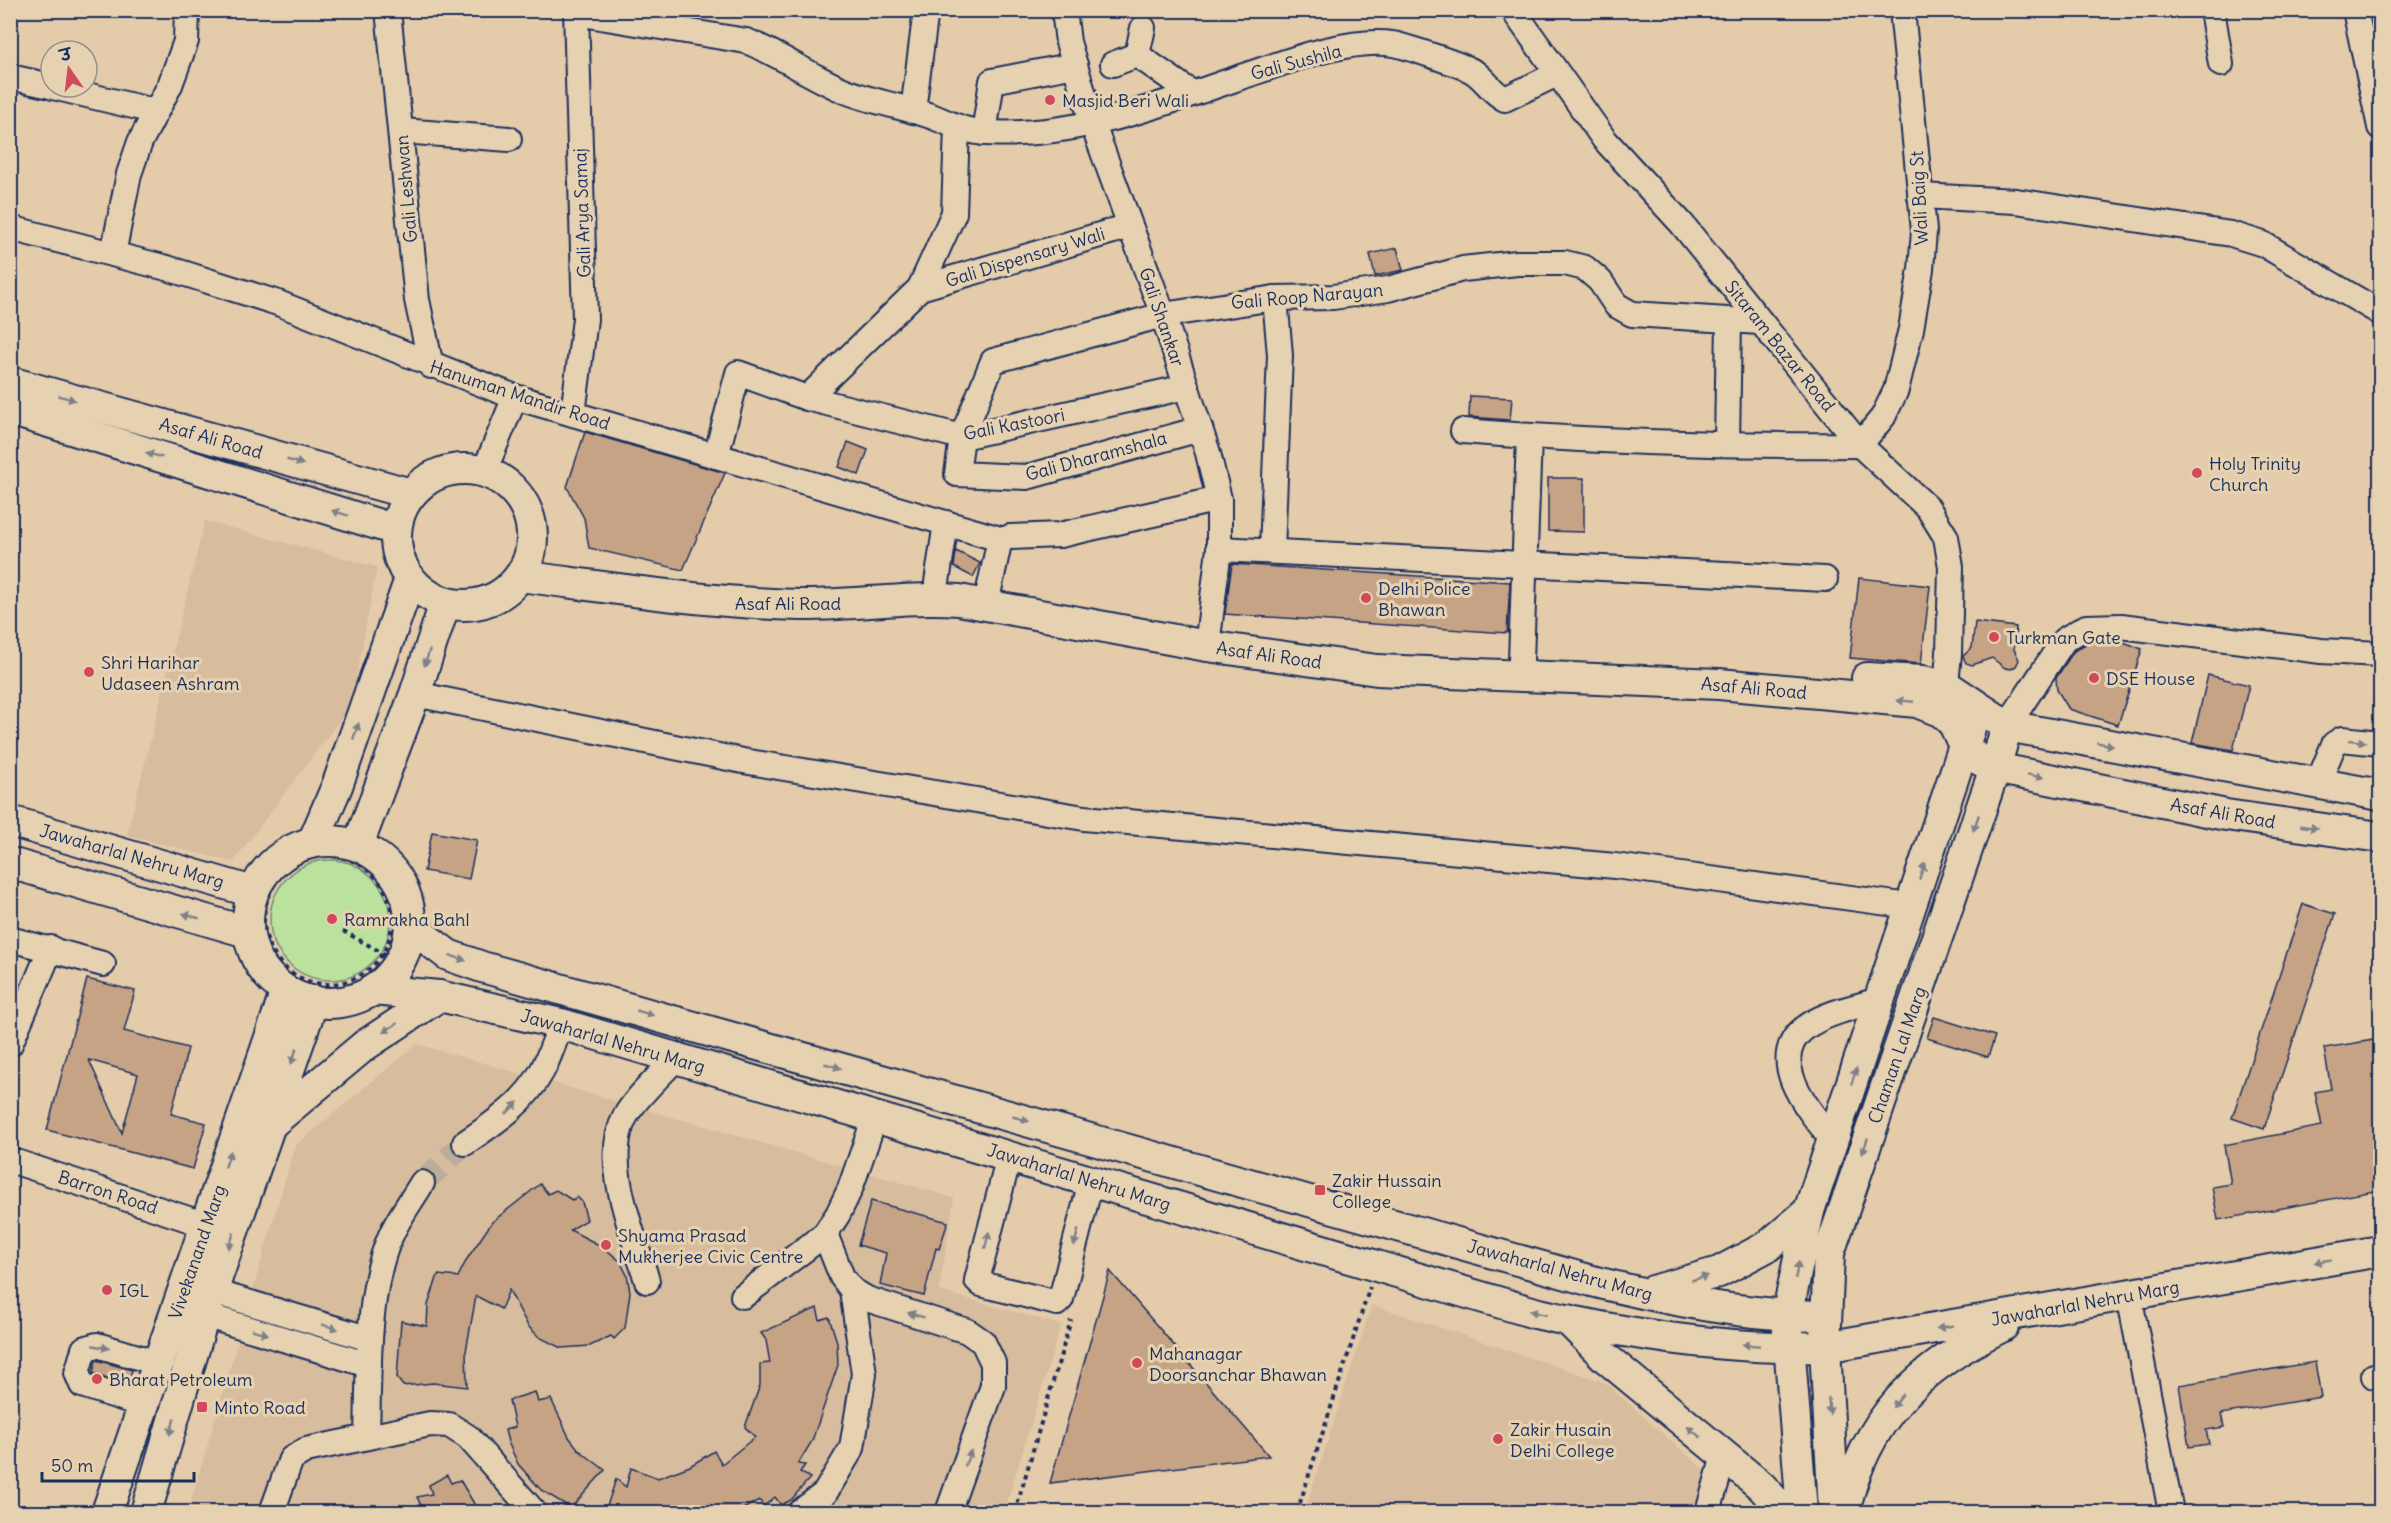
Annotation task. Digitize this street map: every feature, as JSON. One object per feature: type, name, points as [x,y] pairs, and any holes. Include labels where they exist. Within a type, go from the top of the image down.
[{"type":"main road","name":"Asaf Ali Road","points":[[10,382],[411,494]]},
{"type":"main road","name":"Asaf Ali Road","points":[[10,410],[396,530]]},
{"type":"main road","points":[[464,469],[484,472],[503,482],[518,496],[532,536],[525,566],[506,591],[487,601],[466,605],[445,603],[428,595],[410,579],[396,549],[396,530],[400,512],[411,494],[426,481],[444,472],[464,469]]},
{"type":"main road","name":"Asaf Ali Road","points":[[525,566],[718,602],[803,605],[936,598],[959,600],[1207,646],[1377,670],[1719,684],[1917,702],[1945,699],[1977,704],[2007,726],[2380,795]]},
{"type":"main road","name":"Asaf Ali Road","points":[[525,566],[720,585],[803,588],[937,582],[1209,630],[1379,653],[1720,667],[1923,681],[1945,699],[1964,746],[1976,758],[1995,768],[2226,815],[2380,837]]},
{"type":"main road","points":[[313,842],[337,786],[410,579]]},
{"type":"main road","points":[[358,845],[415,694],[445,603]]},
{"type":"main road","points":[[1964,746],[1977,704]]},
{"type":"main road","points":[[1995,768],[2007,726]]},
{"type":"main road","name":"Chaman Lal Marg","points":[[1809,1211],[1964,746]]},
{"type":"main road","name":"Chaman Lal Marg","points":[[1834,1512],[1825,1347],[1829,1253],[1995,768]]},
{"type":"main road","name":"Jawaharlal Nehru Marg","points":[[10,821],[252,892]]},
{"type":"main road","points":[[341,841],[358,845],[386,864],[398,877],[405,892],[410,926],[405,951],[391,958],[373,990],[344,1001],[300,996],[264,972],[250,946],[247,912],[252,892],[264,872],[280,856],[313,842],[341,841]]},
{"type":"main road","points":[[10,863],[248,932]]},
{"type":"main road","name":"Jawaharlal Nehru Marg","points":[[410,926],[448,955],[482,967],[1644,1294],[1787,1316],[1825,1316]]},
{"type":"main road","name":"Jawaharlal Nehru Marg","points":[[373,990],[439,996],[561,1024],[1377,1266],[1568,1320],[1657,1336],[1788,1348],[1825,1347],[2380,1251]]},
{"type":"main road","name":"Vivekanand Marg","points":[[146,1512],[209,1303],[271,1124],[300,996]]},
{"type":"main road","name":"Vivekanand Marg","points":[[107,1512],[206,1225],[300,996]]},
{"type":"main road","points":[[271,1124],[364,1046],[439,996]]},
{"type":"main road","points":[[1644,1294],[1719,1272],[1768,1246],[1809,1211]]},
{"type":"main road","points":[[1802,1512],[1787,1316],[1809,1211]]},
{"type":"main road","points":[[1844,1512],[1851,1479],[1876,1428],[1915,1381],[1969,1343],[2033,1312]]},
{"type":"main road","points":[[1568,1320],[1606,1358],[1761,1486],[1785,1512]]},
{"type":"street","points":[[113,254],[129,174],[154,111],[170,85],[186,41],[187,10]]},
{"type":"street","name":"Gali Leshwan","points":[[388,10],[402,131],[417,300],[431,366]]},
{"type":"street","points":[[914,111],[927,10]]},
{"type":"street","name":"Gali Shankar","points":[[1064,10],[1068,42],[1093,125],[1163,315],[1200,429],[1219,499],[1219,549],[1209,630]]},
{"type":"street","name":"Sitaram Bazar Road","points":[[1513,10],[1604,138],[1682,224],[1860,446],[1928,508],[1946,537],[1951,567],[1945,699]]},
{"type":"street","name":"Wali Baig St","points":[[1860,446],[1883,417],[1896,390],[1911,329],[1924,231],[1902,10]]},
{"type":"street","points":[[2212,10],[2220,64]]},
{"type":"street","points":[[2355,10],[2371,42],[2380,127]]},
{"type":"street","name":"Gali Sushila","points":[[576,12],[746,41],[773,51],[790,63],[849,93],[914,111],[957,127],[984,133],[1011,134],[1093,125],[1322,52],[1391,44],[1472,70],[1497,95],[1505,99],[1557,74]]},
{"type":"street","name":"Gali Arya Samaj","points":[[573,414],[585,319],[576,12]]},
{"type":"street","points":[[1137,55],[1143,28]]},
{"type":"street","points":[[1113,64],[1137,55]]},
{"type":"street","points":[[1137,55],[1192,93]]},
{"type":"street","points":[[984,133],[992,81],[1075,65]]},
{"type":"street","points":[[10,77],[39,84]]},
{"type":"street","points":[[99,98],[154,111]]},
{"type":"street","points":[[807,398],[920,288],[954,213],[957,127]]},
{"type":"street","points":[[402,131],[509,139]]},
{"type":"street","points":[[1920,196],[2016,201],[2231,234],[2263,244],[2379,312]]},
{"type":"street","name":"Gali Dispensary Wali","points":[[920,288],[1130,226]]},
{"type":"street","name":"Hanuman Mandir Road","points":[[10,228],[113,254],[278,303],[431,366],[515,397],[946,523],[1005,538],[1060,535],[1219,499]]},
{"type":"street","name":"Gali Roop Narayan","points":[[962,437],[993,361],[1163,315],[1275,298],[1333,297],[1388,289],[1463,269],[1517,263],[1565,264],[1585,268],[1600,281],[1616,305],[1632,314],[1760,322]]},
{"type":"street","points":[[1272,551],[1280,355],[1275,298]]},
{"type":"street","points":[[1726,444],[1729,320]]},
{"type":"street","name":"Gali Kastoori","points":[[716,456],[738,373],[807,398],[962,437],[1186,387]]},
{"type":"street","points":[[484,472],[515,397]]},
{"type":"street","name":"Gali Dharamshala","points":[[962,437],[957,474],[1027,477],[1200,429]]},
{"type":"street","points":[[1463,431],[1529,437],[1860,446]]},
{"type":"street","points":[[1521,660],[1529,437]]},
{"type":"street","points":[[937,582],[946,523]]},
{"type":"street","points":[[989,590],[1005,538]]},
{"type":"street","points":[[1219,549],[1825,579]]},
{"type":"street","points":[[2007,726],[2064,640],[2086,627],[2121,626],[2321,651],[2380,654]]},
{"type":"street","points":[[415,694],[743,761],[1084,818],[1615,866],[1910,906]]},
{"type":"street","points":[[2318,783],[2334,744],[2342,739],[2380,743]]},
{"type":"street","points":[[10,939],[51,948],[103,964]]},
{"type":"street","points":[[10,1044],[51,948]]},
{"type":"street","points":[[1833,1140],[1808,1110],[1796,1091],[1789,1071],[1790,1052],[1797,1036],[1809,1025],[1879,1000]]},
{"type":"street","points":[[465,1143],[504,1116],[524,1096],[542,1071],[561,1024]]},
{"type":"street","points":[[647,1281],[617,1173],[615,1141],[626,1115],[676,1058]]},
{"type":"street","points":[[743,1296],[825,1234],[850,1189],[875,1117]]},
{"type":"street","points":[[1009,1157],[977,1280],[981,1284],[1057,1303],[1061,1299],[1091,1181]]},
{"type":"street","name":"Barron Road","points":[[10,1160],[206,1225]]},
{"type":"street","points":[[367,1436],[370,1339],[379,1278],[391,1235],[422,1183]]},
{"type":"street","points":[[825,1234],[842,1277],[852,1290],[867,1299],[967,1331],[983,1342],[993,1363],[993,1386],[948,1512]]},
{"type":"street","points":[[800,1512],[825,1493],[852,1448],[864,1374],[852,1290]]},
{"type":"street","points":[[2129,1295],[2171,1512]]},
{"type":"street","points":[[209,1303],[370,1339]]},
{"type":"street","points":[[209,1303],[369,1365]]},
{"type":"street","points":[[143,1406],[82,1385],[77,1373],[84,1349],[97,1346],[158,1363]]},
{"type":"street","points":[[272,1512],[291,1459],[306,1450],[430,1424],[449,1425],[468,1437],[534,1512]]},
{"type":"street","points":[[1708,1512],[1724,1456]]},
{"type":"path","points":[[317,857],[341,858],[363,866],[381,883],[391,906],[391,958],[340,983],[316,983],[293,974],[273,952],[265,929],[266,905],[276,883],[294,866],[317,857]]},
{"type":"path","points":[[342,931],[391,958]]},
{"type":"path","points":[[1297,1512],[1377,1266]]},
{"type":"path","points":[[1015,1512],[1074,1310]]},
{"type":"shaded area","points":[[205,521],[377,567],[351,705],[233,862],[127,835]]},
{"type":"shaded area","name":"Shyama Prasad Mukherjee Civic Centre","points":[[417,1044],[954,1198],[939,1291],[1061,1325],[1004,1512],[188,1512],[295,1146]]},
{"type":"shaded area","name":"Zakir Husain Delhi College","points":[[1372,1305],[1604,1382],[1718,1482],[1708,1512],[1332,1512],[1307,1504]]},
{"type":"green space","points":[[330,860],[353,865],[372,878],[385,897],[390,920],[385,943],[372,962],[353,975],[330,980],[307,975],[288,962],[275,943],[270,920],[275,897],[288,878],[307,865]]},
{"type":"building","points":[[1397,248],[1403,270],[1375,276],[1370,254]]},
{"type":"building","points":[[1470,396],[1512,398],[1510,420],[1469,417]]},
{"type":"building","points":[[585,432],[725,473],[683,570],[589,548],[584,518],[567,487]]},
{"type":"building","points":[[848,442],[868,450],[859,475],[839,467]]},
{"type":"building","points":[[1548,478],[1584,478],[1584,532],[1548,531]]},
{"type":"building","points":[[956,551],[980,563],[973,577],[954,567]]},
{"type":"building","name":"Delhi Police Bhawan","points":[[1232,564],[1510,582],[1507,633],[1225,614]]},
{"type":"building","points":[[1859,578],[1930,586],[1921,664],[1850,658]]},
{"type":"building","name":"Turkman Gate","points":[[1975,622],[2016,627],[2014,649],[2019,660],[2016,666],[2011,669],[2005,668],[1992,658],[1972,665],[1966,663],[1963,656],[1972,648]]},
{"type":"building","name":"DSE House","points":[[2118,640],[2142,649],[2118,725],[2069,709],[2057,690],[2056,678],[2074,651],[2090,641]]},
{"type":"building","points":[[2208,675],[2249,685],[2233,750],[2192,743]]},
{"type":"building","points":[[432,832],[477,840],[469,879],[424,871]]},
{"type":"building","points":[[2303,904],[2335,914],[2264,1129],[2232,1118]]},
{"type":"building","points":[[87,979],[135,991],[124,1031],[188,1048],[171,1114],[206,1123],[193,1169],[47,1130]],"holes":[[[89,1060],[138,1074],[122,1133]]]},
{"type":"building","points":[[1934,1017],[1995,1036],[1988,1057],[1927,1038]]},
{"type":"building","points":[[2380,1039],[2380,1190],[2218,1220],[2212,1187],[2231,1184],[2224,1145],[2322,1126],[2315,1092],[2331,1089],[2324,1048]]},
{"type":"building","points":[[540,1184],[548,1194],[556,1190],[572,1200],[577,1197],[582,1202],[587,1220],[570,1230],[603,1247],[620,1261],[627,1275],[630,1292],[625,1328],[614,1339],[611,1336],[590,1346],[561,1348],[539,1337],[528,1326],[509,1290],[501,1309],[476,1296],[466,1351],[467,1387],[433,1383],[403,1386],[397,1378],[401,1321],[427,1326],[428,1305],[438,1275],[458,1277],[467,1259],[492,1222]]},
{"type":"building","points":[[871,1201],[948,1222],[939,1249],[936,1248],[924,1296],[880,1285],[886,1253],[858,1245]]},
{"type":"building","name":"Mahanagar Doorsanchar Bhawan","points":[[1110,1271],[1269,1456],[1050,1483]]},
{"type":"building","points":[[817,1308],[820,1320],[829,1317],[837,1342],[838,1365],[812,1441],[798,1464],[805,1465],[800,1472],[810,1478],[791,1500],[781,1505],[775,1497],[764,1506],[759,1500],[738,1512],[605,1512],[616,1479],[626,1487],[631,1468],[658,1478],[690,1466],[714,1451],[722,1464],[755,1437],[745,1427],[760,1385],[760,1364],[770,1363],[766,1340],[761,1333]]},
{"type":"building","points":[[96,1360],[132,1370],[128,1385],[93,1373]]},
{"type":"building","points":[[2315,1362],[2321,1397],[2221,1414],[2224,1427],[2206,1430],[2209,1444],[2189,1447],[2179,1385]]},
{"type":"building","points":[[535,1392],[538,1402],[551,1399],[569,1437],[579,1450],[605,1470],[571,1508],[541,1490],[518,1464],[508,1442],[505,1430],[515,1427],[509,1400]]},
{"type":"building","points":[[447,1475],[451,1483],[460,1480],[479,1512],[424,1512],[417,1497],[432,1494],[429,1485]]},
{"type":"tunnel","points":[[422,1183],[465,1143]]},
{"type":"place","name":"Masjid Beri Wali","points":[[1050,100]]},
{"type":"place","name":"Holy Trinity Church","points":[[2197,473]]},
{"type":"place","name":"Delhi Police Bhawan","points":[[1366,598]]},
{"type":"place","name":"Turkman Gate","points":[[1994,637]]},
{"type":"place","name":"Shri Harihar Udaseen Ashram","points":[[89,672]]},
{"type":"place","name":"DSE House","points":[[2094,678]]},
{"type":"place","name":"Ramrakha Bahl","points":[[332,919]]},
{"type":"place","name":"Zakir Hussain College","points":[[1320,1190]]},
{"type":"place","name":"Shyama Prasad Mukherjee Civic Centre","points":[[606,1245]]},
{"type":"place","name":"IGL","points":[[107,1290]]},
{"type":"place","name":"Mahanagar Doorsanchar Bhawan","points":[[1137,1363]]},
{"type":"place","name":"Bharat Petroleum","points":[[97,1379]]},
{"type":"place","name":"Minto Road","points":[[202,1407]]},
{"type":"place","name":"Zakir Husain Delhi College","points":[[1498,1439]]}]
